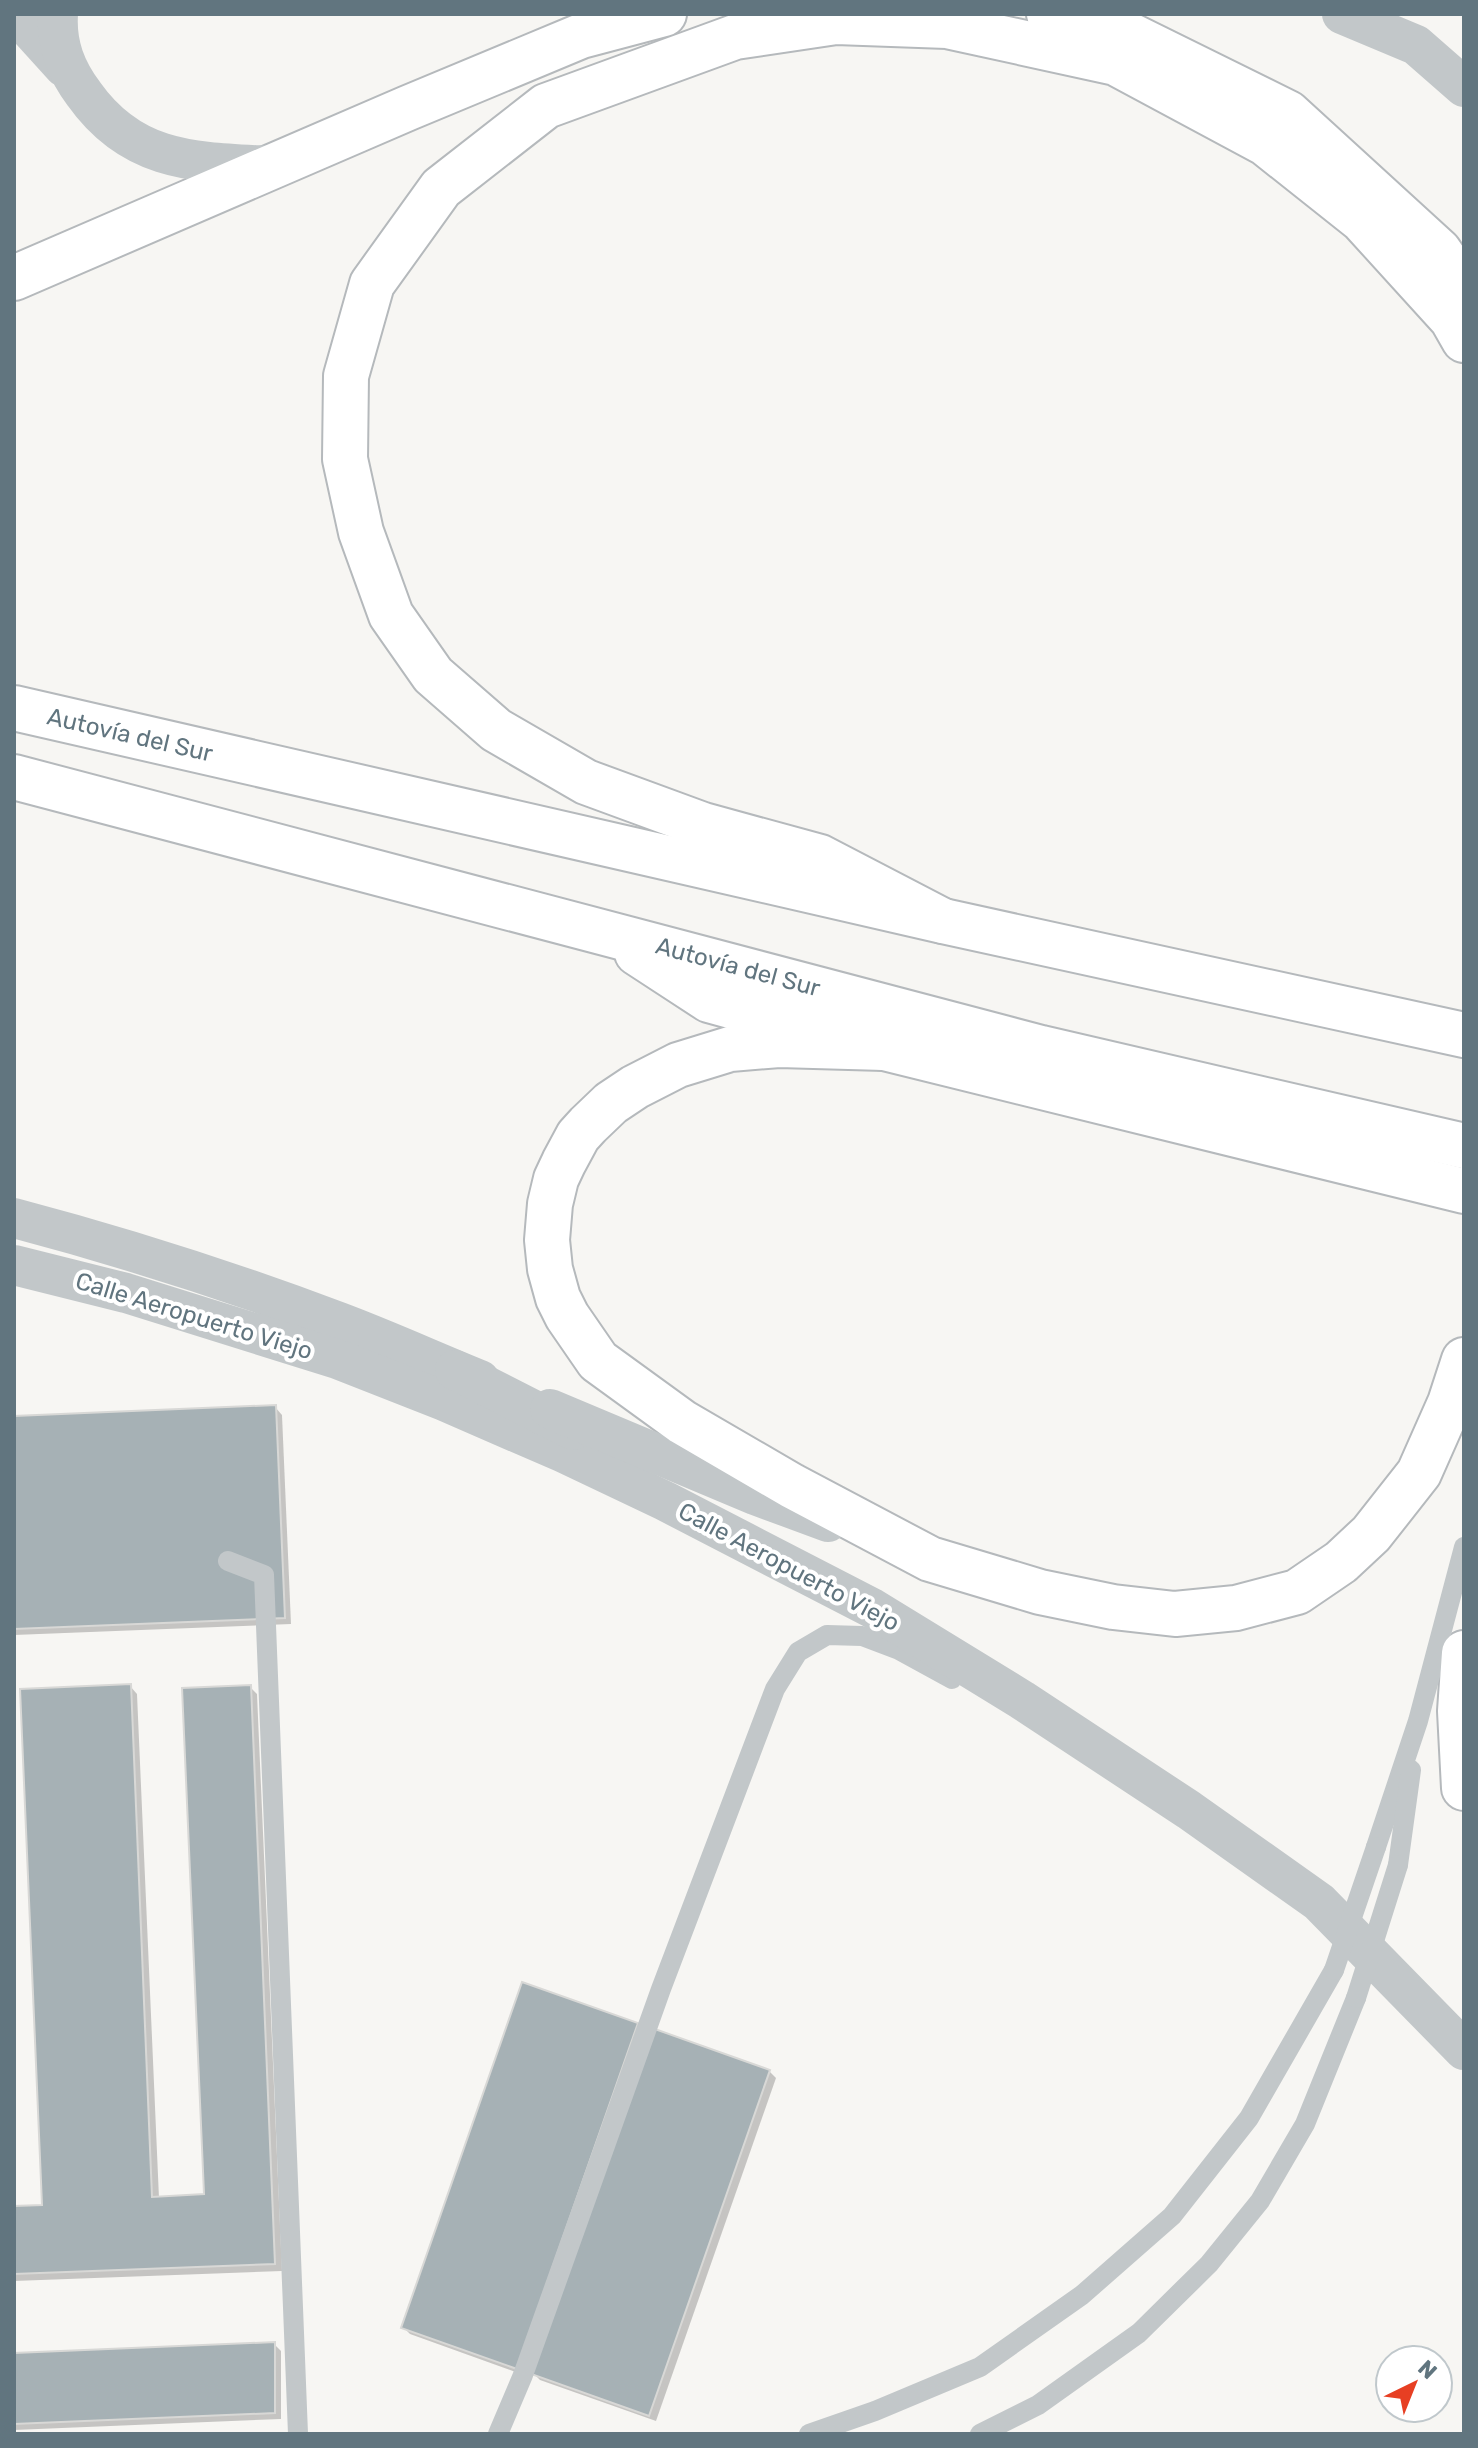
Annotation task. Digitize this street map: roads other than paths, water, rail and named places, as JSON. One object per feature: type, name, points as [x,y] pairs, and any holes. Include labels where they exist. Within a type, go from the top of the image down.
[{"type":"highway","points":[[14,278],[581,36],[664,14]]},
{"type":"highway","points":[[1049,14],[1124,32],[1288,113],[1439,251],[1464,287]]},
{"type":"highway","points":[[943,921],[820,857],[703,825],[586,782],[496,730],[433,675],[391,615],[361,532],[345,459],[346,376],[372,284],[441,188],[546,106],[735,37],[836,22],[947,26],[1116,63],[1265,143],[1362,220],[1452,319],[1464,340]]},
{"type":"highway","name":"Autovía del Sur","points":[[14,708],[943,921],[1464,1035]]},
{"type":"highway","name":"Autovía del Sur","points":[[14,777],[1041,1048],[1464,1146]]},
{"type":"highway","points":[[605,932],[709,1000],[884,1048],[1464,1191]]},
{"type":"highway","points":[[884,1048],[779,1045],[730,1049],[678,1065],[635,1087],[600,1113],[578,1136],[556,1179],[550,1204],[550,1269],[558,1298],[579,1336],[598,1361],[682,1422],[792,1486],[930,1559],[1040,1592],[1113,1607],[1175,1614],[1236,1608],[1297,1592],[1341,1562],[1371,1534],[1419,1473],[1450,1403],[1464,1360]]},
{"type":"highway","points":[[1464,1653],[1460,1711],[1464,1788]]},
{"type":"street","points":[[16,14],[69,73],[100,116],[122,135],[154,150],[201,163],[272,166]]},
{"type":"street","points":[[58,14],[57,34],[69,73]]},
{"type":"street","points":[[1342,14],[1416,45],[1464,87]]},
{"type":"street","name":"Calle Aeropuerto Viejo","points":[[14,1218],[181,1268],[375,1336],[755,1495],[930,1559]]},
{"type":"street","name":"Calle Aeropuerto Viejo","points":[[14,1265],[126,1293],[337,1359],[444,1401],[665,1501],[872,1608],[1022,1700],[1189,1810],[1319,1902],[1464,2050]]},
{"type":"street","points":[[455,1370],[883,1588],[1170,1765],[1333,1884],[1464,2019]]},
{"type":"lane","points":[[809,2434],[875,2411],[980,2367],[1082,2295],[1172,2216],[1249,2118],[1334,1970],[1418,1721],[1464,1547]]},
{"type":"lane","points":[[228,1561],[264,1575],[298,2434]]},
{"type":"lane","points":[[498,2434],[523,2375],[661,1989],[775,1689],[798,1652],[827,1635],[862,1636],[899,1650],[1189,1810]]},
{"type":"lane","points":[[980,2434],[1038,2405],[1139,2333],[1209,2264],[1260,2201],[1305,2124],[1356,1998],[1398,1865],[1418,1721]]}]
